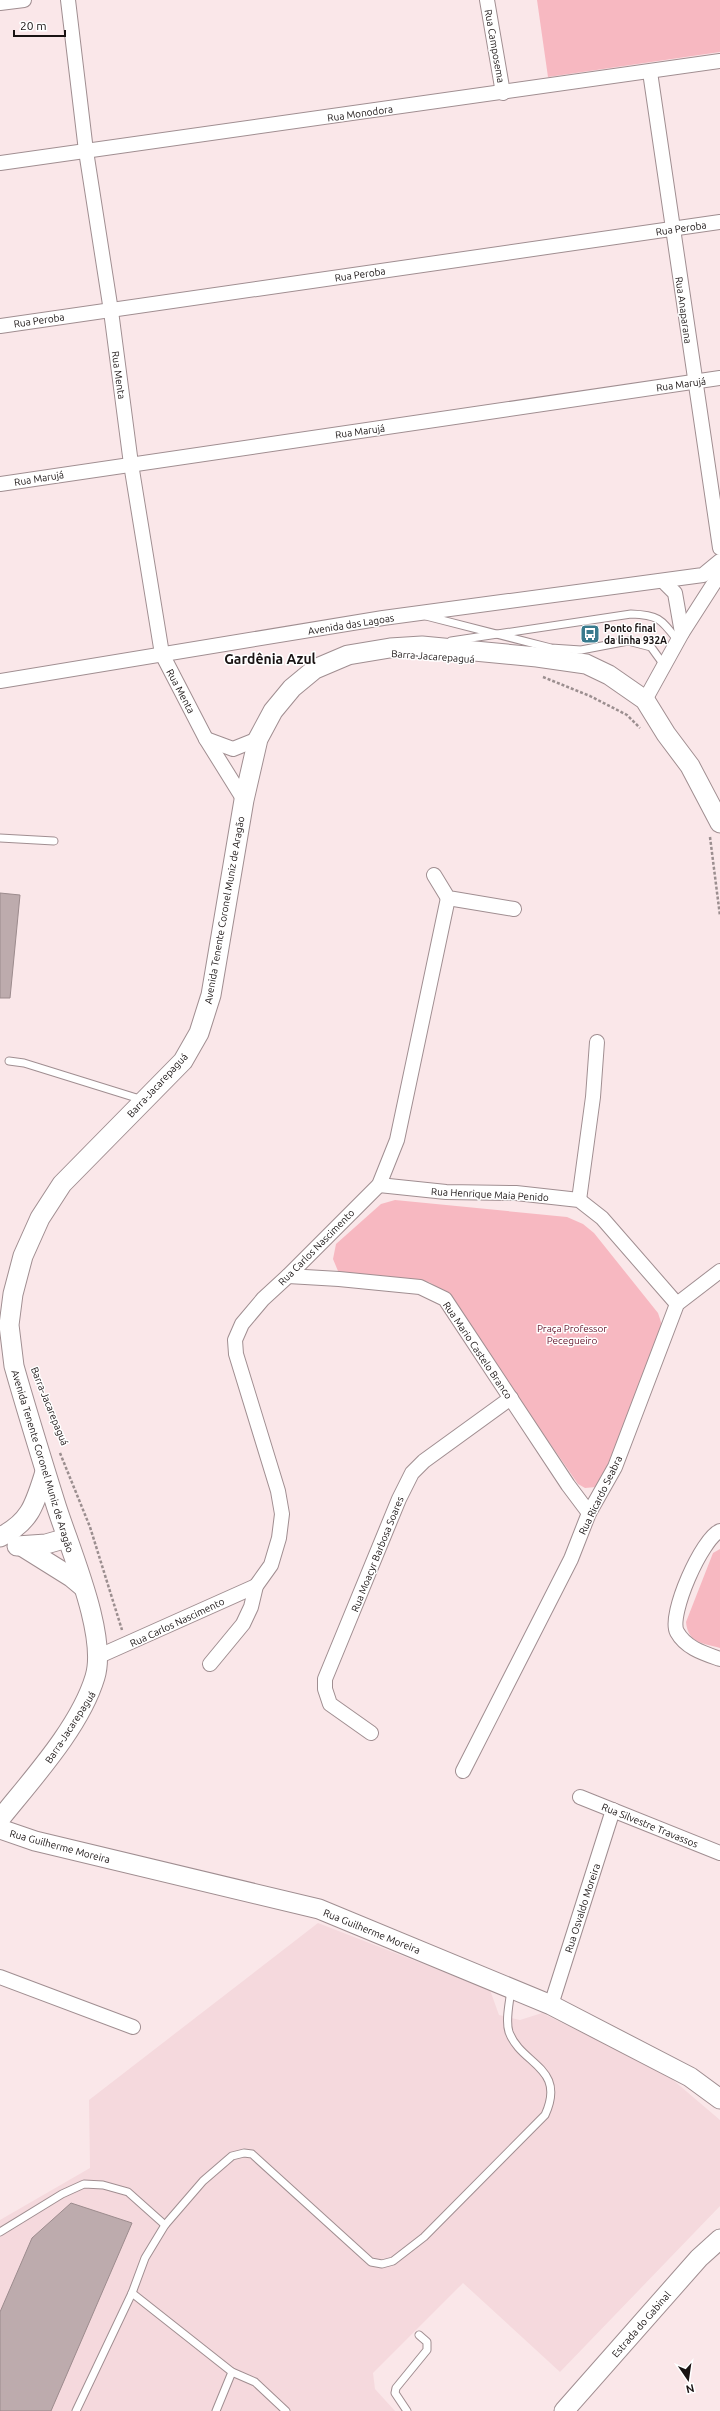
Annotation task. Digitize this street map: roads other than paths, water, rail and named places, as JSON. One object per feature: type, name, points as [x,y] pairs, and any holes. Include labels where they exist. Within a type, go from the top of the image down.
[{"type":"main road","name":"Avenida Tenente Coronel Muniz de Aragão","points":[[0,1819],[60,1744],[88,1694],[95,1676],[98,1658],[91,1613],[45,1472],[14,1366],[9,1325],[13,1294],[23,1256],[40,1218],[62,1184],[183,1060],[199,1033],[211,995],[244,800],[258,739],[274,711],[292,688],[315,669],[348,655],[390,648],[422,646],[537,657],[586,664],[609,675],[645,700],[666,734],[690,766],[714,827]]},
{"type":"main road","points":[[0,1539],[23,1523],[32,1510],[45,1472]]},
{"type":"main road","points":[[23,1547],[67,1538]]},
{"type":"main road","points":[[0,1539],[23,1547],[71,1577],[83,1587]]},
{"type":"main road","name":"Rua Guilherme Moreira","points":[[0,1829],[35,1841],[319,1909],[551,2005],[690,2077],[720,2099]]},
{"type":"main road","name":"Estrada do Gabinal","points":[[564,2411],[699,2258],[720,2239]]},
{"type":"street","points":[[0,4],[24,0]]},
{"type":"street","name":"Rua Menta","points":[[68,0],[86,151],[111,311],[131,464],[162,654],[206,739],[244,800]]},
{"type":"street","name":"Rua Camposema","points":[[486,0],[503,93]]},
{"type":"street","name":"Rua Monodora","points":[[0,163],[503,93],[720,61]]},
{"type":"street","name":"Rua Anaparana","points":[[650,72],[694,382],[720,548]]},
{"type":"street","name":"Rua Peroba","points":[[0,326],[720,222]]},
{"type":"street","name":"Rua Marujá","points":[[0,484],[720,378]]},
{"type":"street","name":"Avenida das Lagoas","points":[[702,575],[720,561]]},
{"type":"street","points":[[645,700],[680,637],[718,580],[720,565]]},
{"type":"street","name":"Avenida das Lagoas","points":[[0,681],[415,614],[702,575],[718,580]]},
{"type":"street","points":[[663,581],[674,593],[680,637]]},
{"type":"street","points":[[206,739],[233,749],[258,739]]},
{"type":"street","points":[[434,875],[448,898],[514,909]]},
{"type":"street","name":"Rua Carlos Nascimento","points":[[210,1664],[243,1624],[251,1607],[256,1586],[271,1565],[279,1538],[282,1514],[278,1490],[236,1354],[235,1340],[242,1324],[254,1309],[379,1185],[397,1140],[448,898]]},
{"type":"street","points":[[597,1042],[593,1097],[579,1200],[602,1218],[677,1304],[720,1271]]},
{"type":"street","name":"Rua Henrique Maia Penido","points":[[379,1185],[446,1192],[516,1193],[579,1200]]},
{"type":"street","name":"Rua Mario Castelo Branco","points":[[288,1276],[339,1279],[420,1287],[445,1299],[589,1513]]},
{"type":"street","name":"Rua Ricardo Seabra","points":[[463,1771],[571,1559],[589,1513],[615,1467],[677,1304]]},
{"type":"street","name":"Rua Moacyr Barbosa Soares","points":[[372,1733],[330,1704],[325,1690],[325,1679],[399,1499],[412,1473],[424,1461],[511,1398]]},
{"type":"street","points":[[720,1531],[709,1539],[699,1554],[675,1616],[676,1630],[685,1644],[720,1659]]},
{"type":"street","name":"Rua Carlos Nascimento","points":[[98,1658],[256,1586]]},
{"type":"street","name":"Rua Silvestre Travassos","points":[[580,1797],[720,1853]]},
{"type":"street","name":"Rua Osvaldo Moreira","points":[[551,2005],[613,1810]]},
{"type":"street","points":[[0,1977],[133,2027]]},
{"type":"lane","points":[[415,614],[500,634],[551,648],[581,650],[628,641],[651,647],[664,665]]},
{"type":"lane","points":[[422,646],[620,615],[640,614],[657,617],[680,637]]},
{"type":"lane","points":[[0,838],[54,841]]},
{"type":"lane","points":[[9,1061],[24,1063],[145,1100]]},
{"type":"lane","points":[[76,2411],[132,2293],[145,2258],[165,2225],[204,2181],[232,2156],[244,2153],[252,2154],[371,2262],[382,2264],[393,2261],[424,2237],[544,2115],[550,2104],[552,2094],[547,2079],[537,2064],[513,2041],[509,2032],[511,1988]]},
{"type":"lane","points":[[0,2232],[62,2194],[84,2184],[104,2185],[128,2192],[165,2225]]},
{"type":"lane","points":[[132,2293],[232,2372],[255,2382],[286,2411]]},
{"type":"lane","points":[[407,2411],[395,2393],[396,2388],[427,2350],[427,2342],[419,2335]]},
{"type":"lane","points":[[216,2411],[232,2372]]},
{"type":"place","name":"Ponto final da linha 932A","points":[[590,634]]},
{"type":"district","name":"Gardênia Azul","points":[[270,659]]},
{"type":"park label","name":"Praça Professor Pecegueiro","points":[[572,1334]]}]
